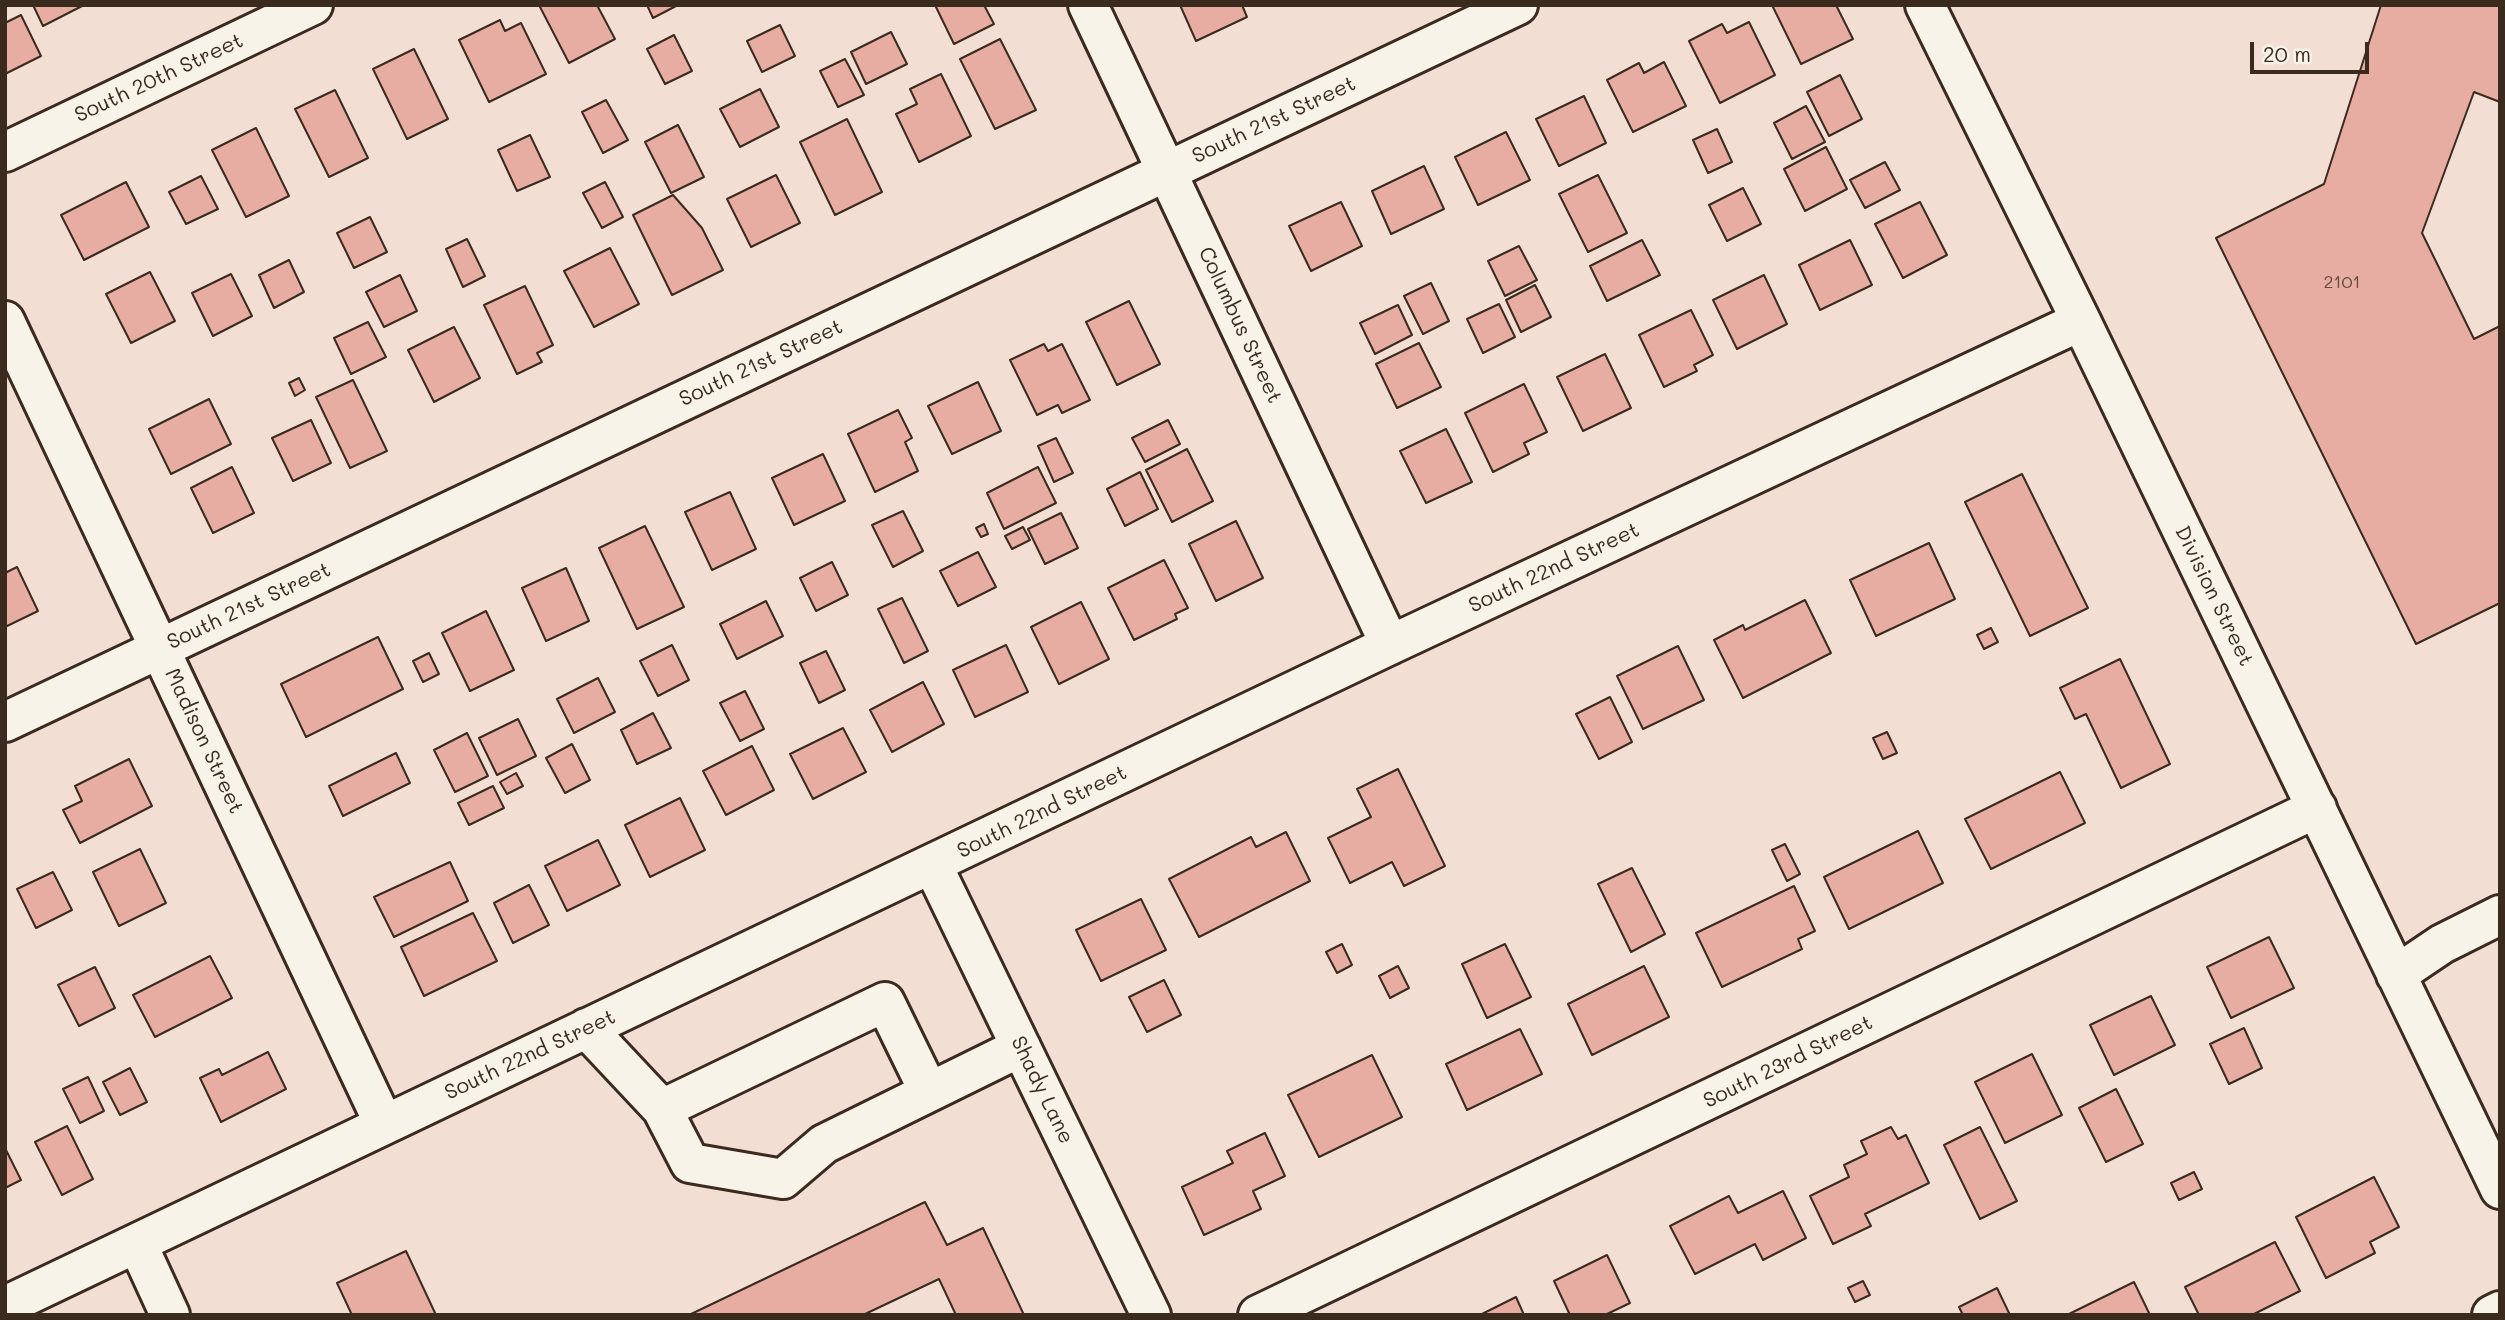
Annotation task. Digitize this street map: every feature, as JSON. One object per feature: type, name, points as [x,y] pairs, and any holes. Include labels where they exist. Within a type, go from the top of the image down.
[{"type":"street","name":"South 20th Street","points":[[5,152],[313,5]]},
{"type":"street","name":"Columbus Street","points":[[1088,5],[1390,645]]},
{"type":"street","name":"South 21st Street","points":[[5,722],[1518,5]]},
{"type":"street","name":"Division Street","points":[[1925,5],[2081,321],[2500,1189]]},
{"type":"street","name":"Madison Street","points":[[5,321],[384,1124]]},
{"type":"street","name":"South 22nd Street","points":[[5,1306],[1390,645],[2081,321]]},
{"type":"street","name":"South 23rd Street","points":[[1258,1315],[2317,808]]},
{"type":"street","name":"Shady Lane","points":[[932,864],[1151,1315]]},
{"type":"street","points":[[2396,975],[2442,944],[2500,915]]},
{"type":"street","points":[[662,1109],[885,1002],[929,1092]]},
{"type":"street","points":[[586,1028],[662,1109],[690,1163],[783,1179],[824,1144],[1021,1047]]},
{"type":"street","points":[[136,1243],[170,1315]]},
{"type":"street","points":[[2492,1315],[2500,1311]]},
{"type":"building","points":[[33,5],[84,5],[43,26]]},
{"type":"building","points":[[539,5],[597,5],[615,39],[569,63]]},
{"type":"building","points":[[647,5],[678,5],[653,18]]},
{"type":"building","points":[[935,5],[984,5],[994,24],[954,44]]},
{"type":"building","points":[[1180,5],[1242,5],[1247,17],[1196,41]]},
{"type":"building","points":[[1772,5],[1836,5],[1853,39],[1801,64]]},
{"type":"building","points":[[2381,5],[2500,5],[2500,102],[2474,92],[2422,233],[2474,339],[2500,326],[2500,603],[2416,644],[2216,238],[2324,184]]},
{"type":"building","points":[[21,15],[41,56],[5,74],[5,23]]},
{"type":"building","points":[[500,20],[505,31],[521,23],[546,74],[489,102],[459,40]]},
{"type":"building","points":[[1749,22],[1775,75],[1720,103],[1689,41],[1722,24],[1727,33]]},
{"type":"building","points":[[780,25],[795,56],[762,72],[747,41]]},
{"type":"building","points":[[891,32],[907,64],[866,84],[851,52]]},
{"type":"building","points":[[674,35],[692,71],[665,84],[647,49]]},
{"type":"building","points":[[1000,39],[1036,110],[995,129],[960,59]]},
{"type":"building","points":[[414,49],[448,119],[407,139],[373,69]]},
{"type":"building","points":[[845,59],[864,95],[838,107],[820,71]]},
{"type":"building","points":[[1664,62],[1686,106],[1633,132],[1607,80],[1639,63],[1644,73]]},
{"type":"building","points":[[941,74],[971,136],[919,162],[896,114],[917,104],[910,89]]},
{"type":"building","points":[[1840,75],[1862,119],[1829,136],[1807,92]]},
{"type":"building","points":[[760,89],[779,127],[740,147],[720,109]]},
{"type":"building","points":[[335,90],[368,158],[329,177],[295,109]]},
{"type":"building","points":[[1584,96],[1606,143],[1559,166],[1536,119]]},
{"type":"building","points":[[606,100],[628,140],[603,153],[582,112]]},
{"type":"building","points":[[1806,106],[1825,142],[1792,159],[1774,123]]},
{"type":"building","points":[[847,119],[882,192],[835,215],[800,142]]},
{"type":"building","points":[[678,125],[704,177],[671,193],[645,142]]},
{"type":"building","points":[[256,128],[289,196],[246,217],[212,150]]},
{"type":"building","points":[[1717,129],[1732,162],[1708,173],[1693,140]]},
{"type":"building","points":[[1506,132],[1530,180],[1478,205],[1455,157]]},
{"type":"building","points":[[530,135],[550,177],[517,191],[498,150]]},
{"type":"building","points":[[1826,147],[1847,189],[1805,211],[1784,169]]},
{"type":"building","points":[[1885,162],[1900,190],[1865,208],[1850,180]]},
{"type":"building","points":[[1424,166],[1444,209],[1391,234],[1372,191]]},
{"type":"building","points":[[776,175],[800,223],[751,247],[727,199]]},
{"type":"building","points":[[1598,175],[1627,233],[1588,252],[1559,194]]},
{"type":"building","points":[[201,176],[218,209],[186,224],[169,192]]},
{"type":"building","points":[[126,182],[149,227],[84,260],[61,215]]},
{"type":"building","points":[[605,182],[623,217],[602,228],[583,193]]},
{"type":"building","points":[[1743,188],[1761,224],[1727,241],[1709,205]]},
{"type":"building","points":[[673,195],[702,228],[723,270],[672,295],[633,215]]},
{"type":"building","points":[[1341,202],[1362,246],[1311,271],[1289,226]]},
{"type":"building","points":[[1920,202],[1947,255],[1903,278],[1875,224]]},
{"type":"building","points":[[370,217],[387,252],[354,268],[337,233]]},
{"type":"building","points":[[467,239],[485,276],[463,287],[446,249]]},
{"type":"building","points":[[1642,240],[1660,275],[1607,301],[1590,266]]},
{"type":"building","points":[[1850,240],[1872,285],[1820,310],[1799,265]]},
{"type":"building","points":[[1519,246],[1537,280],[1505,296],[1488,261]]},
{"type":"building","points":[[610,248],[639,304],[594,327],[564,271]]},
{"type":"building","points":[[289,260],[304,292],[274,308],[259,275]]},
{"type":"building","points":[[150,272],[175,321],[131,343],[106,294]]},
{"type":"building","points":[[231,274],[252,316],[213,336],[192,293]]},
{"type":"building","points":[[400,275],[417,311],[384,327],[366,292]]},
{"type":"building","points":[[1764,275],[1787,324],[1737,349],[1713,300]]},
{"type":"building","points":[[1431,283],[1449,321],[1423,334],[1404,296]]},
{"type":"building","points":[[1535,285],[1551,317],[1521,332],[1506,300]]},
{"type":"building","points":[[525,286],[553,345],[537,353],[542,362],[517,374],[484,305]]},
{"type":"building","points":[[1129,301],[1160,364],[1117,385],[1086,322]]},
{"type":"building","points":[[1499,304],[1515,337],[1483,353],[1467,319]]},
{"type":"building","points":[[1398,305],[1412,335],[1375,354],[1360,323]]},
{"type":"building","points":[[1691,310],[1713,355],[1694,365],[1697,371],[1664,387],[1639,335]]},
{"type":"building","points":[[368,322],[386,357],[351,374],[334,338]]},
{"type":"building","points":[[454,327],[480,378],[434,402],[408,350]]},
{"type":"building","points":[[1419,343],[1441,387],[1397,408],[1376,364]]},
{"type":"building","points":[[1044,344],[1048,351],[1062,344],[1090,400],[1062,413],[1058,405],[1037,415],[1010,360]]},
{"type":"building","points":[[1605,354],[1631,408],[1583,431],[1557,377]]},
{"type":"building","points":[[299,378],[305,390],[295,396],[289,383]]},
{"type":"building","points":[[353,380],[387,451],[350,468],[316,397]]},
{"type":"building","points":[[978,382],[1001,431],[952,454],[928,406]]},
{"type":"building","points":[[1524,384],[1547,432],[1524,443],[1529,454],[1493,472],[1465,413]]},
{"type":"building","points":[[209,399],[231,444],[171,474],[149,429]]},
{"type":"building","points":[[898,410],[912,438],[905,442],[918,471],[875,492],[848,434]]},
{"type":"building","points":[[311,420],[331,463],[293,481],[272,438]]},
{"type":"building","points":[[1168,420],[1180,444],[1145,462],[1132,438]]},
{"type":"building","points":[[1446,429],[1472,482],[1426,503],[1400,451]]},
{"type":"building","points":[[1056,438],[1073,473],[1054,482],[1038,446]]},
{"type":"building","points":[[1187,449],[1213,501],[1172,522],[1146,470]]},
{"type":"building","points":[[823,454],[845,501],[794,525],[772,478]]},
{"type":"building","points":[[232,467],[254,513],[213,533],[191,488]]},
{"type":"building","points":[[1038,467],[1056,503],[1004,529],[987,493]]},
{"type":"building","points":[[1140,472],[1158,509],[1125,526],[1107,489]]},
{"type":"building","points":[[2022,474],[2088,608],[2030,636],[1965,502]]},
{"type":"building","points":[[730,492],[756,549],[712,570],[685,512]]},
{"type":"building","points":[[903,511],[923,551],[893,567],[872,525]]},
{"type":"building","points":[[1061,513],[1078,548],[1045,564],[1028,529]]},
{"type":"building","points":[[1236,521],[1263,578],[1216,601],[1189,544]]},
{"type":"building","points":[[984,524],[988,534],[981,537],[976,528]]},
{"type":"building","points":[[645,526],[684,607],[637,629],[599,548]]},
{"type":"building","points":[[1023,527],[1030,540],[1012,549],[1005,536]]},
{"type":"building","points":[[1929,543],[1955,599],[1876,636],[1850,580]]},
{"type":"building","points":[[978,552],[996,587],[958,606],[940,571]]},
{"type":"building","points":[[1164,560],[1188,608],[1175,614],[1177,619],[1134,640],[1108,588]]},
{"type":"building","points":[[832,562],[848,595],[816,611],[800,578]]},
{"type":"building","points":[[17,567],[38,611],[5,627],[5,573]]},
{"type":"building","points":[[566,568],[589,621],[546,641],[522,588]]},
{"type":"building","points":[[902,598],[928,651],[904,663],[878,609]]},
{"type":"building","points":[[1805,600],[1831,653],[1743,698],[1714,640],[1743,625],[1745,630]]},
{"type":"building","points":[[766,601],[783,636],[737,659],[720,624]]},
{"type":"building","points":[[1081,602],[1109,659],[1059,684],[1031,627]]},
{"type":"building","points":[[486,611],[514,670],[470,691],[442,633]]},
{"type":"building","points":[[1991,628],[1998,642],[1984,649],[1977,635]]},
{"type":"building","points":[[378,637],[403,689],[306,737],[281,684]]},
{"type":"building","points":[[672,645],[689,680],[658,696],[640,661]]},
{"type":"building","points":[[1006,645],[1028,692],[975,717],[953,670]]},
{"type":"building","points":[[1678,646],[1704,700],[1643,729],[1617,676]]},
{"type":"building","points":[[826,651],[845,690],[819,703],[800,663]]},
{"type":"building","points":[[429,653],[439,674],[423,682],[413,661]]},
{"type":"building","points":[[2120,659],[2170,764],[2121,788],[2086,714],[2075,719],[2060,688]]},
{"type":"building","points":[[598,678],[615,712],[574,733],[557,699]]},
{"type":"building","points":[[923,682],[944,724],[892,752],[870,710]]},
{"type":"building","points":[[745,691],[764,729],[740,741],[720,703]]},
{"type":"building","points":[[1610,697],[1632,742],[1599,759],[1576,714]]},
{"type":"building","points":[[653,713],[671,748],[637,764],[621,730]]},
{"type":"building","points":[[518,719],[536,756],[497,775],[479,738]]},
{"type":"building","points":[[843,728],[866,772],[813,799],[790,754]]},
{"type":"building","points":[[1887,732],[1897,753],[1883,759],[1873,738]]},
{"type":"building","points":[[467,733],[488,776],[455,792],[434,750]]},
{"type":"building","points":[[572,744],[590,780],[565,793],[546,758]]},
{"type":"building","points":[[752,746],[774,790],[726,815],[703,771]]},
{"type":"building","points":[[396,753],[410,783],[343,816],[329,786]]},
{"type":"building","points":[[129,759],[152,806],[80,843],[63,810],[82,801],[75,786]]},
{"type":"building","points":[[1398,769],[1445,866],[1404,886],[1392,862],[1350,883],[1328,838],[1371,817],[1357,789]]},
{"type":"building","points":[[2060,772],[2085,823],[1991,869],[1965,819]]},
{"type":"building","points":[[516,773],[523,786],[507,794],[500,782]]},
{"type":"building","points":[[493,786],[504,808],[469,825],[458,803]]},
{"type":"building","points":[[680,798],[705,850],[650,877],[625,825]]},
{"type":"building","points":[[1918,831],[1943,883],[1849,929],[1824,877]]},
{"type":"building","points":[[1286,832],[1310,881],[1199,937],[1169,879],[1251,837],[1256,847]]},
{"type":"building","points":[[598,840],[620,885],[567,911],[545,866]]},
{"type":"building","points":[[1785,844],[1800,874],[1787,881],[1772,850]]},
{"type":"building","points":[[140,849],[166,903],[119,926],[93,872]]},
{"type":"building","points":[[450,862],[468,901],[394,937],[374,897]]},
{"type":"building","points":[[1632,868],[1665,934],[1631,952],[1598,884]]},
{"type":"building","points":[[53,872],[72,910],[36,928],[17,889]]},
{"type":"building","points":[[529,885],[549,925],[513,943],[494,903]]},
{"type":"building","points":[[1794,886],[1815,931],[1798,939],[1802,949],[1722,987],[1696,933]]},
{"type":"building","points":[[1141,899],[1166,950],[1101,981],[1076,930]]},
{"type":"building","points":[[473,913],[497,961],[424,996],[401,947]]},
{"type":"building","points":[[2269,937],[2294,988],[2231,1018],[2207,967]]},
{"type":"building","points":[[1342,944],[1352,965],[1337,973],[1326,952]]},
{"type":"building","points":[[1505,944],[1531,997],[1487,1018],[1462,964]]},
{"type":"building","points":[[210,956],[232,998],[155,1037],[133,995]]},
{"type":"building","points":[[1398,966],[1409,988],[1390,998],[1379,976]]},
{"type":"building","points":[[1644,966],[1669,1017],[1592,1055],[1568,1004]]},
{"type":"building","points":[[95,967],[115,1008],[79,1026],[58,985]]},
{"type":"building","points":[[1164,980],[1181,1015],[1147,1032],[1129,997]]},
{"type":"building","points":[[2151,996],[2175,1045],[2114,1075],[2090,1025]]},
{"type":"building","points":[[2244,1028],[2262,1068],[2229,1084],[2210,1044]]},
{"type":"building","points":[[1520,1029],[1542,1074],[1467,1110],[1446,1064]]},
{"type":"building","points":[[268,1052],[286,1089],[221,1122],[200,1078],[219,1069],[222,1075]]},
{"type":"building","points":[[2032,1054],[2062,1115],[2005,1143],[1975,1082]]},
{"type":"building","points":[[1372,1055],[1402,1117],[1319,1157],[1288,1095]]},
{"type":"building","points":[[130,1068],[147,1102],[120,1115],[103,1082]]},
{"type":"building","points":[[88,1077],[104,1111],[80,1123],[63,1089]]},
{"type":"building","points":[[2116,1089],[2143,1144],[2106,1162],[2079,1108]]},
{"type":"building","points":[[67,1126],[93,1179],[62,1195],[35,1142]]},
{"type":"building","points":[[1891,1127],[1898,1139],[1906,1135],[1929,1183],[1865,1214],[1871,1226],[1833,1244],[1810,1196],[1849,1177],[1844,1165],[1867,1154],[1861,1141]]},
{"type":"building","points":[[1980,1127],[2017,1201],[1980,1219],[1944,1145]]},
{"type":"building","points":[[1265,1133],[1285,1176],[1253,1191],[1261,1209],[1204,1235],[1182,1187],[1233,1163],[1227,1151]]},
{"type":"building","points":[[5,1148],[21,1180],[5,1188]]},
{"type":"building","points":[[2194,1172],[2202,1189],[2179,1200],[2171,1183]]},
{"type":"building","points":[[2374,1177],[2399,1227],[2370,1242],[2375,1253],[2326,1278],[2296,1217]]},
{"type":"building","points":[[1783,1191],[1806,1238],[1763,1260],[1755,1244],[1695,1274],[1670,1226],[1729,1196],[1738,1213]]},
{"type":"building","points":[[925,1202],[947,1245],[983,1228],[1024,1315],[956,1315],[939,1279],[863,1315],[689,1315]]},
{"type":"building","points":[[2275,1242],[2300,1291],[2252,1315],[2199,1315],[2185,1287]]},
{"type":"building","points":[[406,1251],[436,1315],[352,1315],[337,1283]]},
{"type":"building","points":[[1607,1255],[1630,1303],[1605,1315],[1570,1315],[1554,1281]]},
{"type":"building","points":[[1863,1281],[1870,1295],[1855,1302],[1848,1288]]},
{"type":"building","points":[[2134,1282],[2150,1315],[2067,1315]]},
{"type":"building","points":[[1997,1288],[2010,1315],[1963,1315],[1959,1307]]},
{"type":"building","points":[[1516,1297],[1524,1315],[1480,1315]]}]
